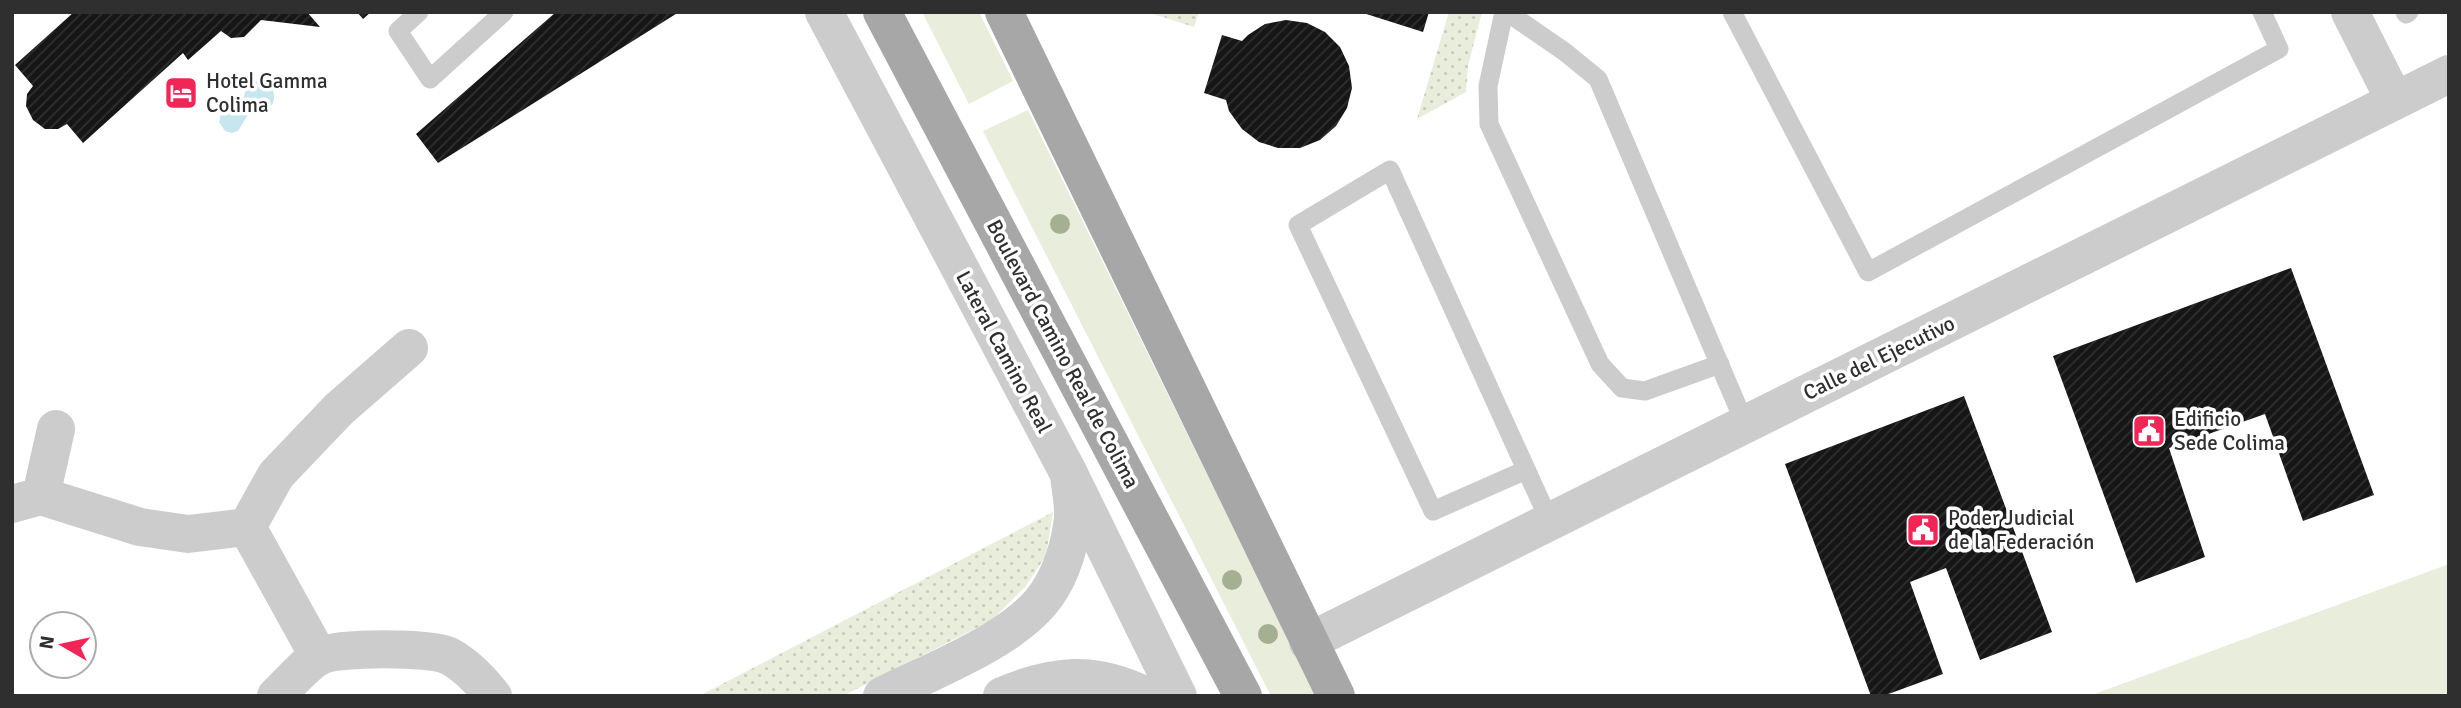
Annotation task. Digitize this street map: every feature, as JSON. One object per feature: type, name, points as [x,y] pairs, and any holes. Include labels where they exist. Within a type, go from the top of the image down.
[{"type":"main road","name":"Boulevard Camino Real de Colima","points":[[882,12],[1243,696]]},
{"type":"main road","points":[[1004,12],[1335,696]]},
{"type":"street","name":"Lateral Camino Real","points":[[824,12],[1069,474],[1178,696]]},
{"type":"street","points":[[2350,12],[2395,102]]},
{"type":"street","name":"Calle del Ejecutivo","points":[[1308,642],[2449,74]]},
{"type":"street","points":[[247,527],[276,475],[339,409],[409,348]]},
{"type":"street","points":[[56,429],[27,500],[140,527],[188,534],[247,527]]},
{"type":"street","points":[[882,696],[1018,625],[1047,594],[1065,557],[1073,516],[1069,474]]},
{"type":"street","points":[[247,527],[318,657]]},
{"type":"street","points":[[276,696],[318,657],[341,650],[400,650],[448,655],[480,679],[493,696]]},
{"type":"street","points":[[1002,696],[1041,680],[1083,676],[1124,684],[1146,696]]},
{"type":"lane","points":[[419,12],[398,31],[430,79],[504,12]]},
{"type":"lane","points":[[1720,364],[1645,391],[1622,388],[1600,364],[1489,124],[1488,86],[1506,12],[1565,52],[1598,79],[1720,364],[1745,424]]},
{"type":"lane","points":[[1732,12],[1868,272],[2279,49],[2262,12]]},
{"type":"lane","points":[[1526,470],[1433,511],[1298,225],[1390,170],[1550,522]]},
{"type":"green space","points":[[922,12],[979,12],[1013,81],[969,104]]},
{"type":"green space","points":[[1147,12],[1199,12],[1194,27]]},
{"type":"green space","points":[[1449,12],[1482,12],[1468,66],[1466,92],[1417,119]]},
{"type":"green space","points":[[1028,110],[1316,696],[1271,696],[983,131]]},
{"type":"green space","points":[[1053,512],[1046,556],[1025,587],[992,620],[843,696],[699,696]]},
{"type":"green space","points":[[2449,564],[2449,696],[2089,696]]},
{"type":"water","points":[[259,81],[272,88],[272,104],[265,109],[249,113],[238,131],[225,131],[219,122],[221,114],[230,107],[241,105],[248,86]]},
{"type":"building","points":[[74,12],[307,12],[320,27],[261,20],[244,37],[231,38],[221,31],[188,60],[183,53],[83,143],[67,124],[58,129],[45,129],[33,120],[26,106],[27,94],[33,86],[15,65]]},
{"type":"building","points":[[357,12],[371,12],[363,19]]},
{"type":"building","points":[[556,12],[679,12],[438,163],[416,134]]},
{"type":"building","points":[[1360,12],[1429,12],[1423,32]]},
{"type":"building","points":[[1286,20],[1307,23],[1325,32],[1340,47],[1349,66],[1352,88],[1347,108],[1336,126],[1320,140],[1300,148],[1278,148],[1259,142],[1242,129],[1229,111],[1226,100],[1204,93],[1222,35],[1242,41],[1265,24]]},
{"type":"building","name":"Edificio Sede Colima","points":[[2291,268],[2374,495],[2303,521],[2265,414],[2169,448],[2205,557],[2136,583],[2053,356]]},
{"type":"building","points":[[1964,396],[2052,632],[1980,660],[1946,568],[1910,582],[1943,674],[1883,696],[1871,696],[1785,464]]},
{"type":"place","name":"Hotel Gamma Colima","points":[[181,93]]},
{"type":"place","name":"Edificio Sede Colima","points":[[2149,431]]},
{"type":"place","name":"Poder Judicial de la Federación","points":[[1923,530]]}]
